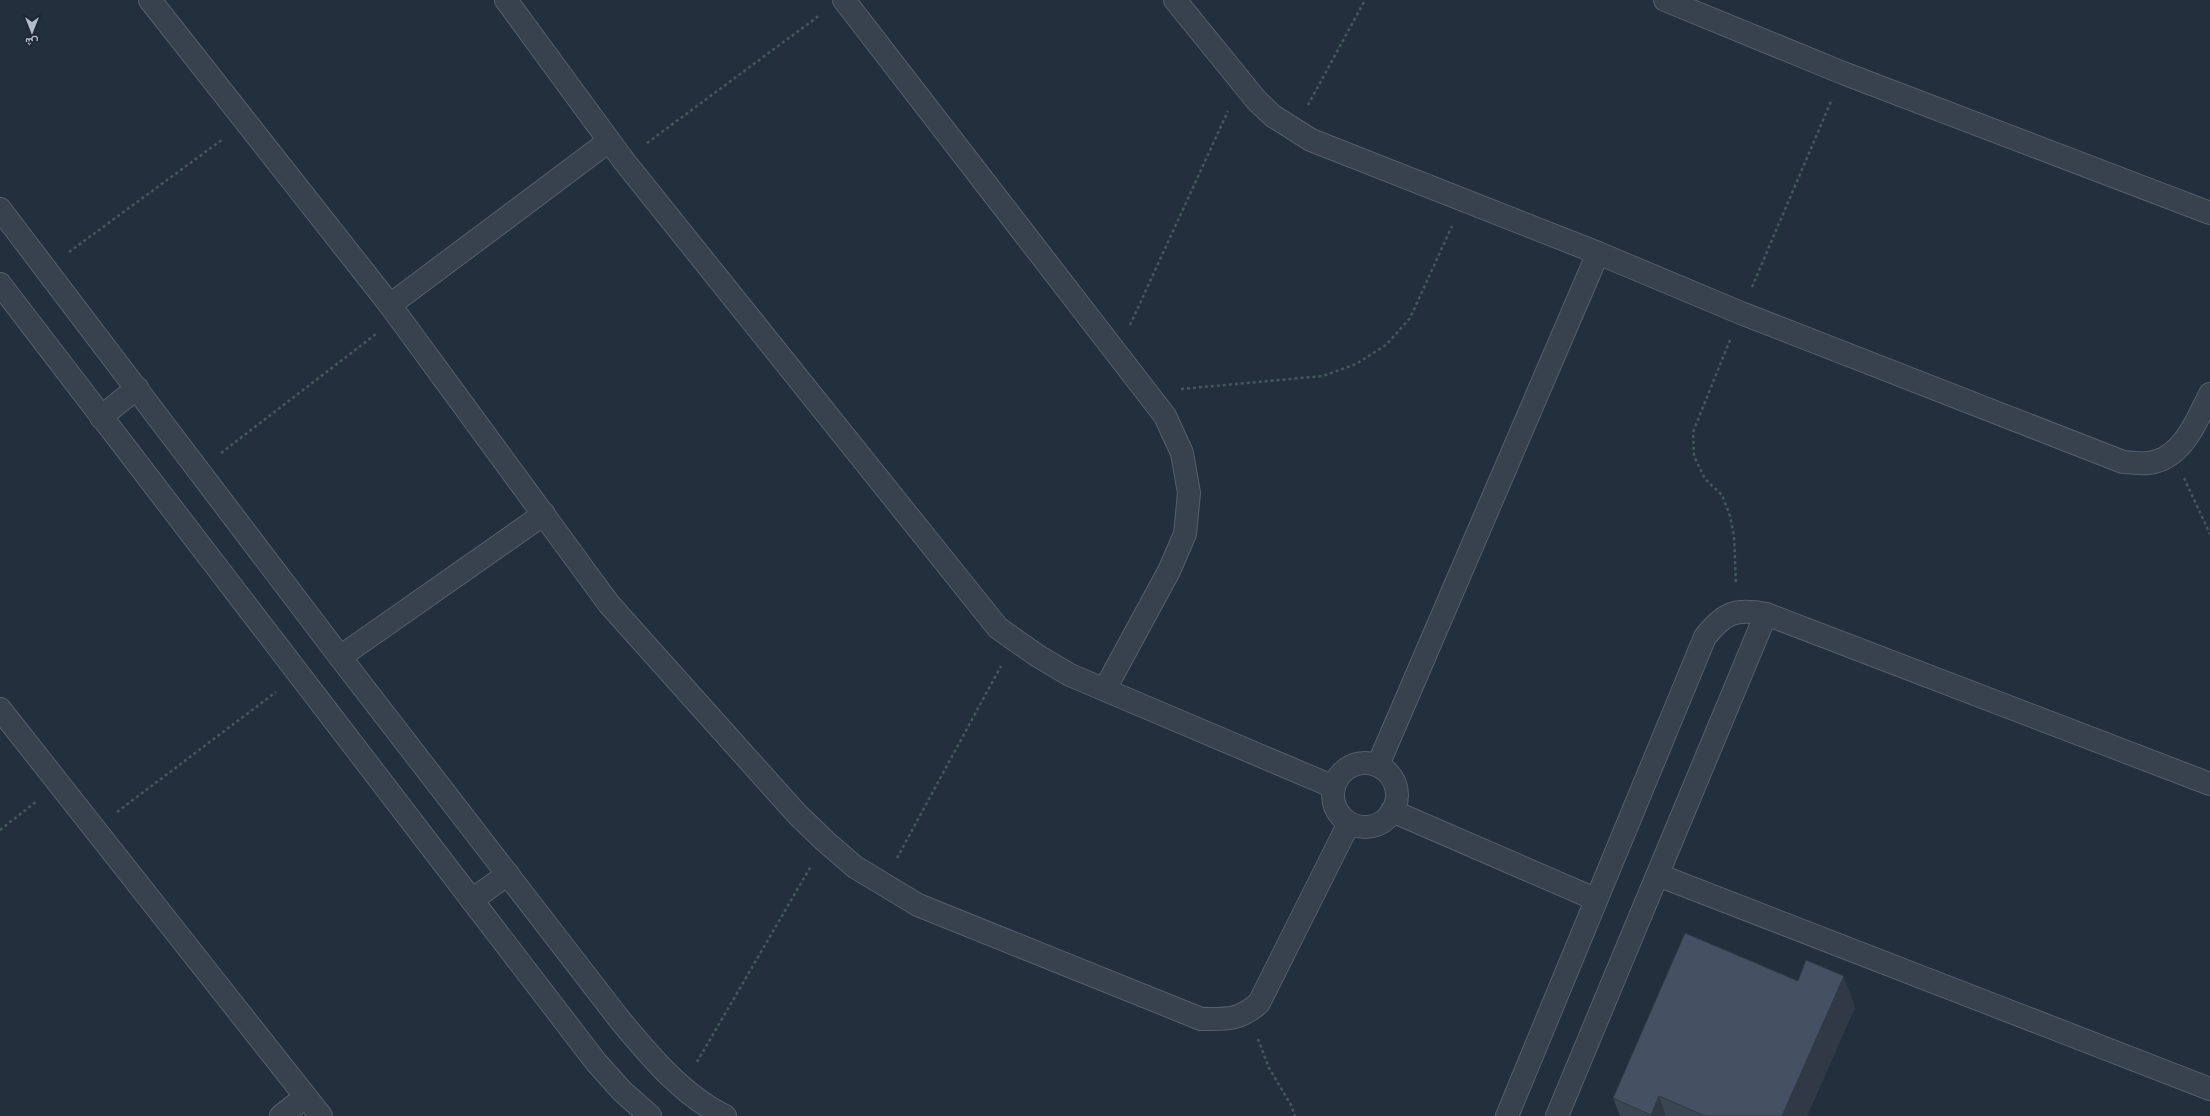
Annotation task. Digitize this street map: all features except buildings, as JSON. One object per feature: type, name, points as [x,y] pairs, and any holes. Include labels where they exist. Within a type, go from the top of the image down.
[{"type":"street","points":[[150,0],[394,311],[609,604],[797,814],[855,867],[918,905],[1201,1019],[1232,1019],[1248,1014],[1259,1004],[1349,822]]},
{"type":"street","points":[[506,0],[609,142],[998,628],[1014,640],[1070,675],[1334,787]]},
{"type":"street","points":[[844,0],[1164,416],[1182,453],[1189,493],[1185,534],[1169,571],[1104,689]]},
{"type":"street","points":[[1175,0],[1257,101],[1273,116],[1294,131],[1311,140],[1598,253],[1741,313],[2123,462],[2154,462],[2172,453],[2193,429],[2210,394]]},
{"type":"street","points":[[1665,0],[1843,73],[2210,213]]},
{"type":"street","points":[[394,311],[609,142]]},
{"type":"street","points":[[0,209],[340,657],[638,1043],[682,1087],[725,1116]]},
{"type":"street","points":[[1378,765],[1598,253]]},
{"type":"street","points":[[0,284],[596,1062],[622,1091],[650,1116]]},
{"type":"street","points":[[101,417],[137,388]]},
{"type":"street","points":[[340,657],[544,514]]},
{"type":"street","points":[[1507,1116],[1704,637],[1716,623],[1726,615],[1748,611],[1766,614],[2210,784]]},
{"type":"street","points":[[1557,1116],[1766,614]]},
{"type":"street","points":[[0,708],[321,1116]]},
{"type":"street","points":[[1369,763],[1378,765],[1392,777],[1396,786],[1396,804],[1388,818],[1373,826],[1365,826],[1349,822],[1335,807],[1333,797],[1337,778],[1351,766],[1369,763]]},
{"type":"street","points":[[1392,811],[1595,899]]},
{"type":"street","points":[[472,900],[508,874]]},
{"type":"street","points":[[1658,875],[2210,1089]]},
{"type":"street","points":[[281,1116],[305,1097]]},
{"type":"path","points":[[1294,131],[1365,0]]},
{"type":"path","points":[[624,160],[820,14]]},
{"type":"path","points":[[1117,354],[1242,82]]},
{"type":"path","points":[[46,269],[247,122]]},
{"type":"path","points":[[1146,392],[1323,376],[1356,364],[1386,345],[1410,318],[1464,200]]},
{"type":"path","points":[[199,470],[394,311]]},
{"type":"path","points":[[2172,453],[2210,534]]},
{"type":"path","points":[[884,884],[1014,640]]},
{"type":"path","points":[[95,829],[299,675]]},
{"type":"path","points":[[0,830],[59,784]]},
{"type":"path","points":[[682,1087],[825,841]]},
{"type":"path","points":[[1248,1014],[1269,1068],[1291,1105],[1295,1116]]}]
